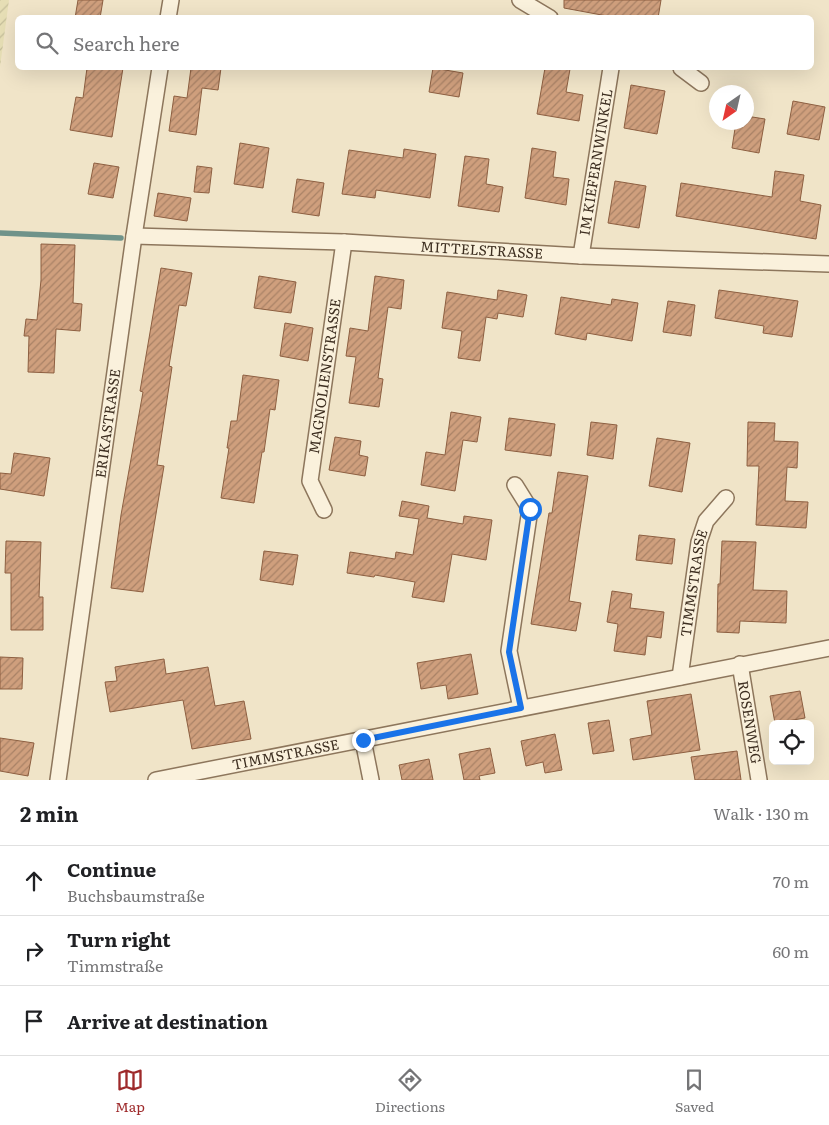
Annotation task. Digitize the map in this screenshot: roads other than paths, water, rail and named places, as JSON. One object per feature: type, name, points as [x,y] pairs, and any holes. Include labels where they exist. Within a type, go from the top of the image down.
[{"type":"street","points":[[168,15],[171,0]]},
{"type":"street","points":[[520,0],[545,15]]},
{"type":"street","name":"ERIKASTRASSE","points":[[58,780],[134,236],[160,70]]},
{"type":"street","name":"IM KIEFERNWINKEL","points":[[580,256],[611,70]]},
{"type":"street","points":[[684,70],[700,82]]},
{"type":"street","name":"MITTELSTRASSE","points":[[134,236],[344,242],[580,256],[829,264]]},
{"type":"street","name":"MAGNOLIENSTRASSE","points":[[324,510],[310,481],[344,242]]},
{"type":"street","points":[[515,485],[530,509],[509,652],[521,708]]},
{"type":"street","name":"TIMMSTRASSE","points":[[680,677],[699,542],[706,521],[726,498]]},
{"type":"street","name":"TIMMSTRASSE","points":[[156,780],[829,648]]},
{"type":"street","name":"ROSENWEG","points":[[740,664],[759,780]]},
{"type":"street","points":[[363,740],[371,780]]},
{"type":"waterway","points":[[0,233],[121,238]]}]
